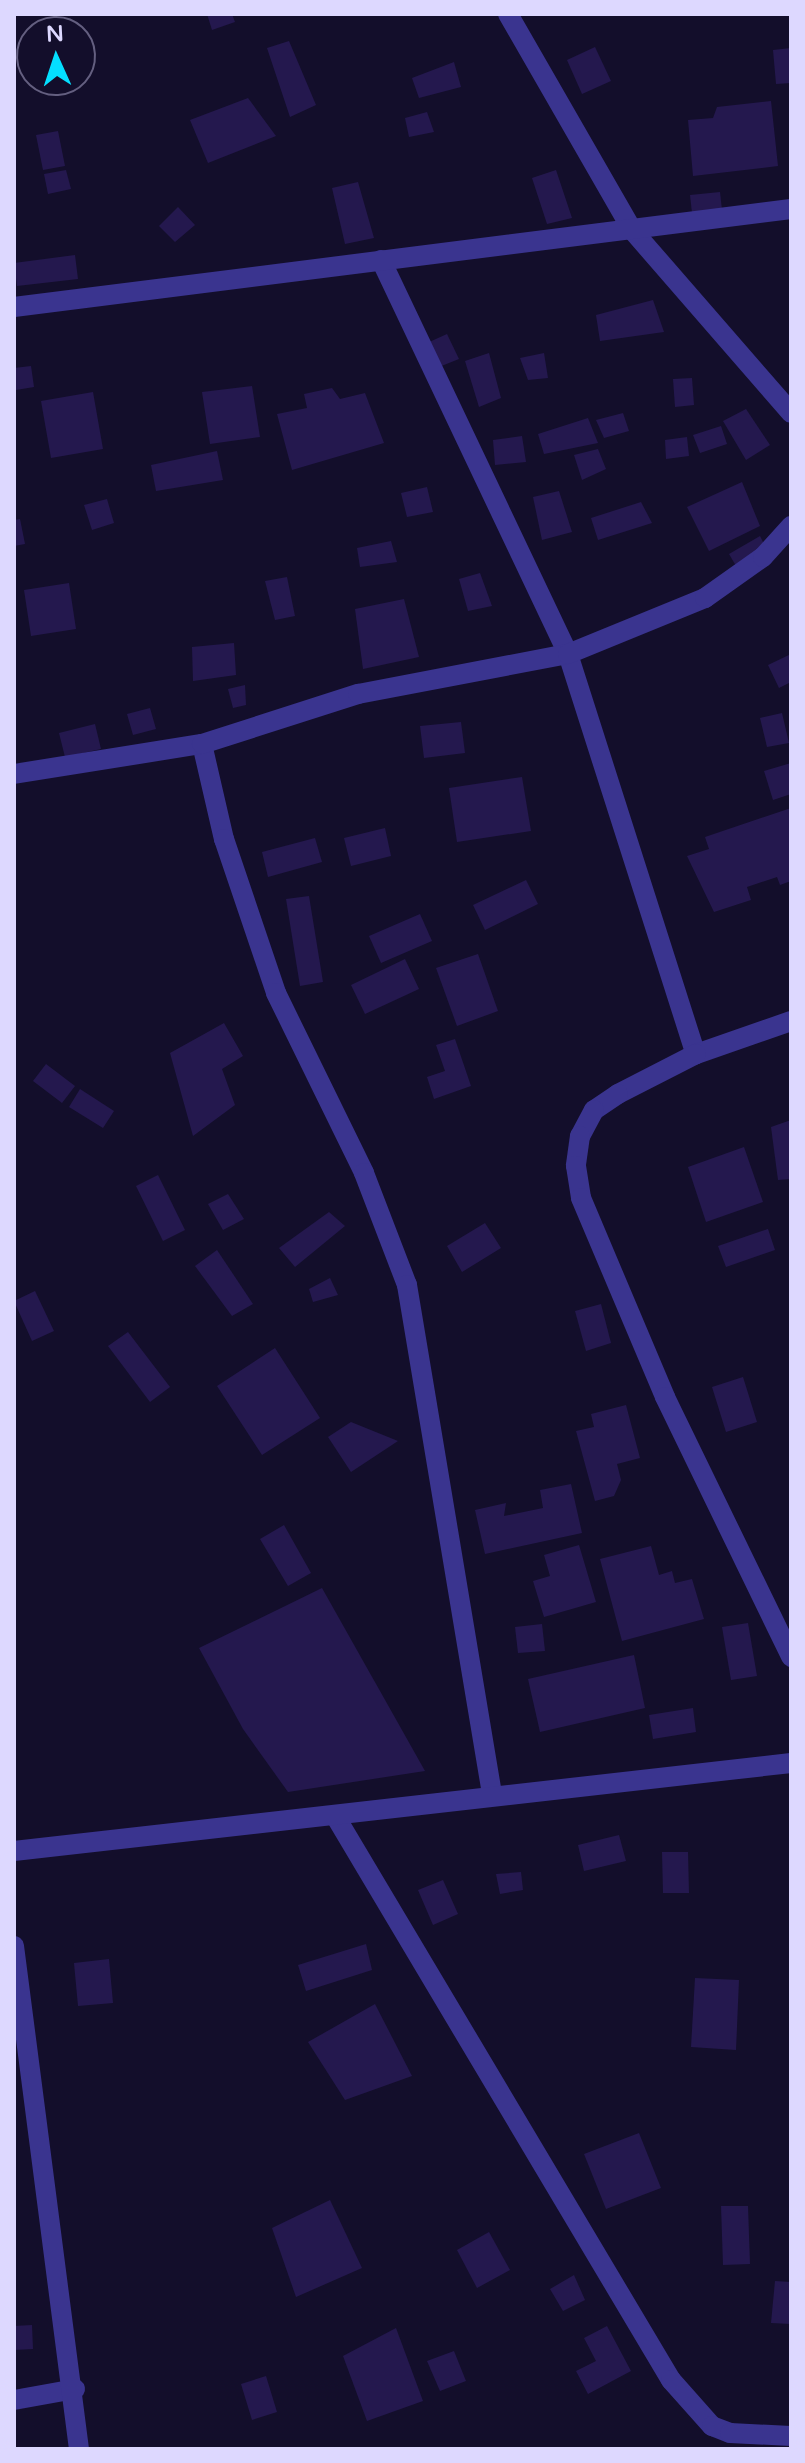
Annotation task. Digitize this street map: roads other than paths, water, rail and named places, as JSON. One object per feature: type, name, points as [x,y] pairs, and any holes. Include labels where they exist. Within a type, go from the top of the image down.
[{"type":"street","points":[[508,14],[633,231],[791,413]]},
{"type":"street","points":[[14,307],[791,209]]},
{"type":"street","points":[[381,260],[568,654],[696,1054]]},
{"type":"street","points":[[14,774],[202,744],[358,694],[568,654],[705,598],[763,557],[791,526]]},
{"type":"street","points":[[202,744],[224,839],[276,993],[364,1173],[407,1285],[492,1794]]},
{"type":"street","points":[[791,1021],[696,1054],[594,1110],[580,1136],[576,1166],[581,1198],[665,1397],[791,1657]]},
{"type":"street","points":[[14,1851],[337,1819],[492,1794],[791,1763]]},
{"type":"street","points":[[337,1819],[671,2380],[712,2426],[791,2436]]},
{"type":"street","points":[[14,1946],[75,2389],[79,2449]]},
{"type":"street","points":[[14,2400],[75,2389]]}]
